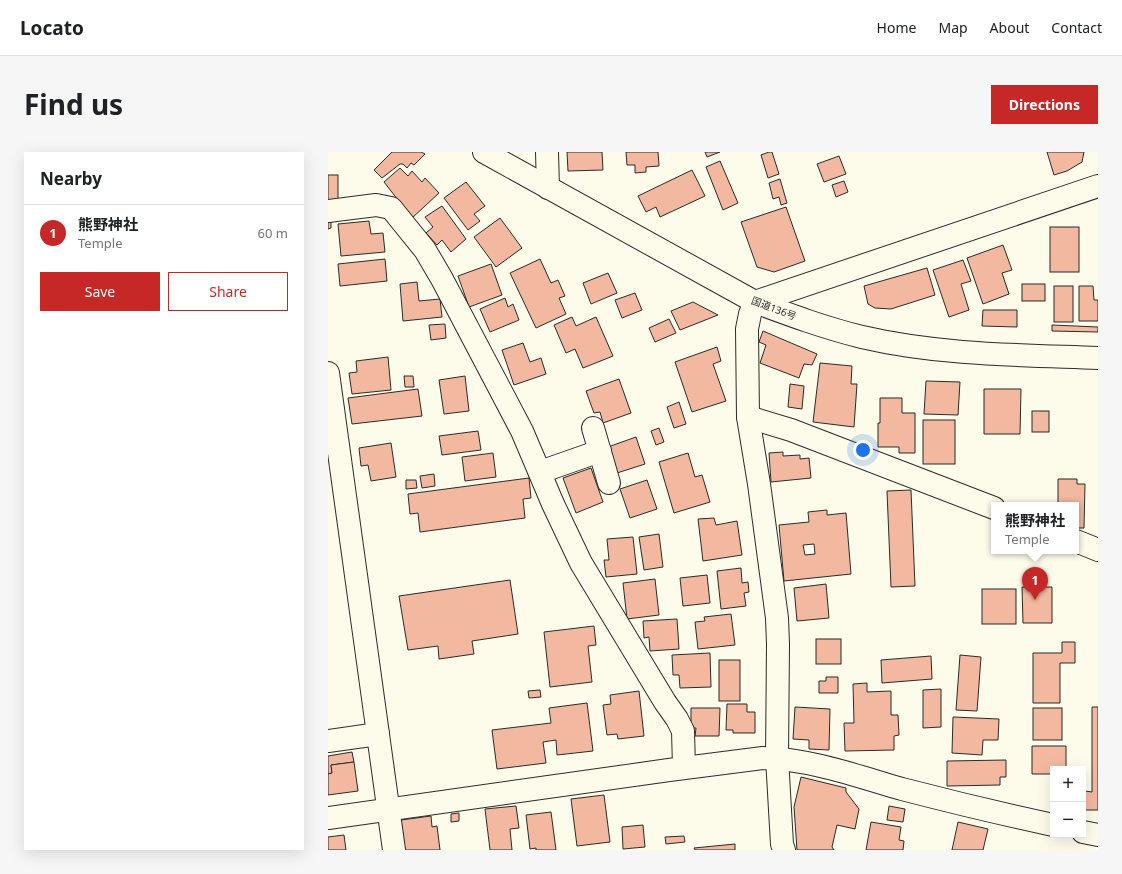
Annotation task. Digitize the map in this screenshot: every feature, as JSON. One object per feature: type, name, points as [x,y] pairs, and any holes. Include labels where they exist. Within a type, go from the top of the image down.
[{"type":"main road","name":"国道136号","points":[[484,152],[755,302],[832,329],[863,337],[919,348],[972,353],[1098,358]]},
{"type":"main road","points":[[547,152],[548,188]]},
{"type":"main road","points":[[784,850],[782,844],[778,758],[777,618],[759,484],[748,417],[747,329],[750,314],[755,302],[1098,186]]},
{"type":"main road","points":[[328,211],[376,205],[391,208],[425,250],[442,279],[522,431],[553,504],[581,563],[665,702],[677,719],[682,731],[684,767]]},
{"type":"main road","points":[[328,373],[334,459],[378,734],[394,850]]},
{"type":"main road","points":[[748,417],[791,430],[991,507]]},
{"type":"main road","points":[[593,428],[609,483]]},
{"type":"main road","points":[[540,472],[600,451]]},
{"type":"main road","points":[[1079,542],[1098,550]]},
{"type":"main road","points":[[328,741],[378,734]]},
{"type":"main road","points":[[328,818],[684,767],[763,758],[778,758],[812,764],[938,799],[1050,824]]},
{"type":"main road","points":[[1086,833],[1098,835]]},
{"type":"building","points":[[392,152],[421,152],[425,154],[414,165],[411,163],[407,168],[403,164],[400,164],[382,178],[374,170]]},
{"type":"building","points":[[567,152],[602,152],[603,170],[568,171]]},
{"type":"building","points":[[626,152],[658,152],[659,166],[646,167],[646,172],[635,173],[635,165],[627,165]]},
{"type":"building","points":[[705,152],[720,152],[707,157]]},
{"type":"building","points":[[772,152],[779,174],[768,178],[761,155]]},
{"type":"building","points":[[1047,152],[1084,152],[1082,162],[1067,171],[1054,175]]},
{"type":"building","points":[[839,156],[846,174],[824,182],[817,164]]},
{"type":"building","points":[[720,161],[738,203],[723,210],[706,167]]},
{"type":"building","points":[[400,168],[408,176],[412,171],[422,182],[425,178],[439,193],[412,218],[384,182]]},
{"type":"building","points":[[692,170],[705,196],[660,217],[656,207],[646,212],[638,196]]},
{"type":"building","points":[[328,175],[338,175],[338,200],[328,200]]},
{"type":"building","points":[[780,179],[787,203],[781,205],[779,197],[773,199],[769,183]]},
{"type":"building","points":[[844,181],[848,192],[836,197],[832,185]]},
{"type":"building","points":[[466,182],[485,206],[474,214],[480,221],[468,230],[444,198]]},
{"type":"building","points":[[442,206],[466,239],[451,252],[442,240],[437,245],[426,233],[433,227],[425,217]]},
{"type":"building","points":[[786,207],[805,261],[774,272],[757,267],[741,222]]},
{"type":"building","points":[[500,218],[522,248],[496,267],[474,237]]},
{"type":"building","points":[[331,221],[331,228],[328,229],[328,222]]},
{"type":"building","points":[[369,221],[371,234],[383,233],[385,252],[341,256],[338,224]]},
{"type":"building","points":[[1050,227],[1079,227],[1079,272],[1050,272]]},
{"type":"building","points":[[1003,245],[1012,270],[1002,273],[1009,294],[983,304],[967,258]]},
{"type":"building","points":[[385,259],[387,281],[340,286],[338,264]]},
{"type":"building","points":[[540,259],[551,283],[558,280],[565,296],[559,298],[566,314],[536,328],[510,273]]},
{"type":"building","points":[[963,260],[971,281],[961,284],[969,310],[949,317],[933,270]]},
{"type":"building","points":[[491,264],[502,295],[469,307],[458,276]]},
{"type":"building","points":[[927,268],[935,295],[891,309],[875,308],[868,304],[864,286]]},
{"type":"building","points":[[608,273],[617,293],[591,304],[583,283]]},
{"type":"building","points":[[417,282],[419,301],[440,299],[442,317],[403,321],[400,284]]},
{"type":"building","points":[[1022,284],[1045,284],[1045,301],[1022,301]]},
{"type":"building","points":[[1054,286],[1073,286],[1073,322],[1054,322]]},
{"type":"building","points":[[1079,286],[1093,286],[1094,300],[1098,300],[1098,321],[1079,321]]},
{"type":"building","points":[[635,293],[642,310],[622,318],[615,300]]},
{"type":"building","points":[[505,298],[508,307],[513,304],[519,320],[490,332],[480,309]]},
{"type":"building","points":[[693,302],[718,315],[680,330],[671,311]]},
{"type":"building","points":[[983,310],[1017,310],[1017,327],[982,326]]},
{"type":"building","points":[[572,317],[576,326],[596,317],[613,356],[583,368],[575,349],[566,353],[554,325]]},
{"type":"building","points":[[669,319],[676,333],[655,342],[649,328]]},
{"type":"building","points":[[445,324],[446,338],[431,340],[429,325]]},
{"type":"building","points":[[1052,325],[1098,327],[1098,332],[1052,331]]},
{"type":"building","points":[[763,331],[817,354],[812,365],[804,364],[799,378],[760,363],[766,345],[759,342]]},
{"type":"building","points":[[523,343],[530,362],[541,358],[546,374],[514,385],[502,350]]},
{"type":"building","points":[[717,347],[721,361],[713,364],[726,401],[692,412],[675,362]]},
{"type":"building","points":[[388,357],[391,390],[352,394],[349,373],[357,372],[356,361]]},
{"type":"building","points":[[820,363],[852,366],[851,384],[857,384],[854,427],[813,422]]},
{"type":"building","points":[[404,376],[413,376],[414,387],[405,387]]},
{"type":"building","points":[[465,376],[469,411],[444,414],[439,380]]},
{"type":"building","points":[[619,379],[631,413],[603,423],[600,412],[594,413],[586,391]]},
{"type":"building","points":[[926,381],[960,382],[958,415],[924,414]]},
{"type":"building","points":[[790,384],[804,386],[802,409],[788,407]]},
{"type":"building","points":[[418,389],[422,416],[352,424],[348,398]]},
{"type":"building","points":[[984,389],[1021,389],[1020,434],[984,434]]},
{"type":"building","points":[[880,398],[902,398],[902,413],[915,413],[915,453],[899,453],[899,447],[878,447]]},
{"type":"building","points":[[679,402],[686,424],[674,428],[667,407]]},
{"type":"building","points":[[1032,411],[1049,411],[1049,432],[1032,432]]},
{"type":"building","points":[[923,420],[955,420],[955,464],[923,464]]},
{"type":"building","points":[[659,428],[664,442],[656,445],[651,431]]},
{"type":"building","points":[[478,431],[481,450],[442,455],[439,436]]},
{"type":"building","points":[[636,437],[645,464],[617,473],[608,447]]},
{"type":"building","points":[[391,443],[396,477],[371,481],[368,465],[361,466],[359,448]]},
{"type":"building","points":[[783,452],[783,456],[800,455],[800,459],[809,458],[811,478],[771,482],[769,453]]},
{"type":"building","points":[[493,453],[496,477],[465,481],[462,457]]},
{"type":"building","points":[[688,453],[695,477],[702,475],[710,502],[674,513],[659,462]]},
{"type":"building","points":[[591,468],[603,502],[576,513],[563,478]]},
{"type":"building","points":[[434,474],[435,486],[422,488],[420,476]]},
{"type":"building","points":[[529,478],[531,498],[523,499],[525,518],[420,532],[418,513],[410,514],[408,494]]},
{"type":"building","points":[[1058,479],[1077,479],[1077,484],[1085,484],[1084,528],[1079,528],[1079,502],[1058,502]]},
{"type":"building","points":[[406,480],[416,480],[417,488],[406,489]]},
{"type":"building","points":[[647,480],[657,509],[630,518],[620,489]]},
{"type":"building","points":[[911,490],[915,586],[891,587],[887,491]]},
{"type":"building","points":[[827,510],[827,515],[846,513],[851,574],[784,581],[779,525],[809,522],[808,512]],"holes":[[[814,544],[815,554],[805,555],[803,545]]]},
{"type":"building","points":[[714,518],[716,525],[737,521],[742,555],[703,561],[698,519]]},
{"type":"building","points":[[659,534],[663,567],[644,570],[639,537]]},
{"type":"building","points":[[633,537],[637,574],[606,577],[604,560],[609,560],[607,539]]},
{"type":"building","points":[[741,568],[742,583],[748,582],[749,592],[744,593],[746,606],[721,609],[717,571]]},
{"type":"building","points":[[707,575],[710,603],[683,606],[680,578]]},
{"type":"building","points":[[655,579],[659,615],[627,619],[623,583]]},
{"type":"building","points":[[510,580],[518,634],[472,641],[474,654],[439,659],[438,646],[408,650],[399,596]]},
{"type":"building","points":[[826,584],[829,618],[797,621],[794,588]]},
{"type":"building","points":[[1022,587],[1052,587],[1052,623],[1023,623]]},
{"type":"building","points":[[982,589],[1016,589],[1016,624],[982,624]]},
{"type":"building","points":[[731,614],[735,645],[698,649],[695,622],[705,621],[704,617]]},
{"type":"building","points":[[677,619],[679,649],[650,651],[649,637],[644,638],[643,621]]},
{"type":"building","points":[[594,626],[596,645],[588,646],[592,682],[550,687],[544,632]]},
{"type":"building","points":[[816,639],[841,639],[841,664],[816,664]]},
{"type":"building","points":[[1062,642],[1075,642],[1075,663],[1060,663],[1060,703],[1033,703],[1033,653],[1062,653]]},
{"type":"building","points":[[710,653],[711,687],[680,688],[679,675],[673,675],[672,655]]},
{"type":"building","points":[[960,655],[981,657],[977,711],[956,710]]},
{"type":"building","points":[[931,656],[932,679],[882,683],[881,660]]},
{"type":"building","points":[[719,660],[740,660],[740,701],[719,701]]},
{"type":"building","points":[[826,677],[838,677],[838,693],[819,693],[819,681],[826,681]]},
{"type":"building","points":[[867,683],[867,692],[891,691],[891,715],[898,715],[899,735],[894,736],[894,750],[845,751],[844,723],[854,723],[853,684]]},
{"type":"building","points":[[941,689],[941,727],[923,728],[923,690]]},
{"type":"building","points":[[540,690],[541,697],[529,698],[528,691]]},
{"type":"building","points":[[639,691],[644,736],[618,739],[617,734],[607,735],[603,705],[611,704],[610,695]]},
{"type":"building","points":[[587,703],[593,751],[557,755],[556,740],[543,742],[546,763],[497,769],[492,730],[551,723],[549,708]]},
{"type":"building","points":[[727,704],[747,704],[747,712],[755,712],[755,733],[733,733],[733,730],[726,730]]},
{"type":"building","points":[[795,707],[830,709],[829,750],[809,749],[809,740],[793,739]]},
{"type":"building","points":[[1092,707],[1098,707],[1098,810],[1086,810],[1086,791],[1092,792]]},
{"type":"building","points":[[691,708],[720,708],[719,736],[695,736],[696,728],[691,728]]},
{"type":"building","points":[[1033,708],[1062,708],[1062,740],[1033,740]]},
{"type":"building","points":[[953,717],[999,719],[998,740],[983,740],[982,755],[952,753]]},
{"type":"building","points":[[1032,746],[1066,746],[1066,766],[1050,766],[1050,774],[1032,774]]},
{"type":"building","points":[[352,752],[354,762],[331,765],[332,773],[328,774],[328,756]]},
{"type":"building","points":[[1006,760],[1006,777],[1000,777],[1000,785],[947,786],[947,761]]},
{"type":"building","points":[[354,762],[358,791],[328,795],[328,774],[332,773],[331,765]]},
{"type":"building","points":[[801,777],[846,788],[846,792],[859,809],[855,829],[837,825],[832,847],[834,850],[797,850],[794,807]]},
{"type":"building","points":[[604,795],[610,842],[577,846],[571,799]]},
{"type":"building","points":[[516,806],[519,828],[510,829],[512,850],[490,850],[485,809]]},
{"type":"building","points":[[889,806],[905,809],[903,822],[887,820]]},
{"type":"building","points":[[551,812],[556,850],[536,850],[536,848],[530,849],[526,815]]},
{"type":"building","points":[[459,813],[459,821],[451,822],[451,814]]},
{"type":"building","points":[[431,816],[432,827],[437,826],[440,850],[405,850],[401,820]]},
{"type":"building","points":[[871,822],[901,827],[899,840],[904,841],[903,850],[866,850]]},
{"type":"building","points":[[958,822],[988,829],[983,850],[952,850]]},
{"type":"building","points":[[643,825],[645,847],[623,849],[622,827]]},
{"type":"building","points":[[344,835],[346,850],[328,850],[328,837]]},
{"type":"building","points":[[684,836],[685,842],[666,844],[665,837]]},
{"type":"building","points":[[735,844],[735,850],[695,850],[694,848]]},
{"type":"place","name":"熊野神社","points":[[1035,600]]}]
